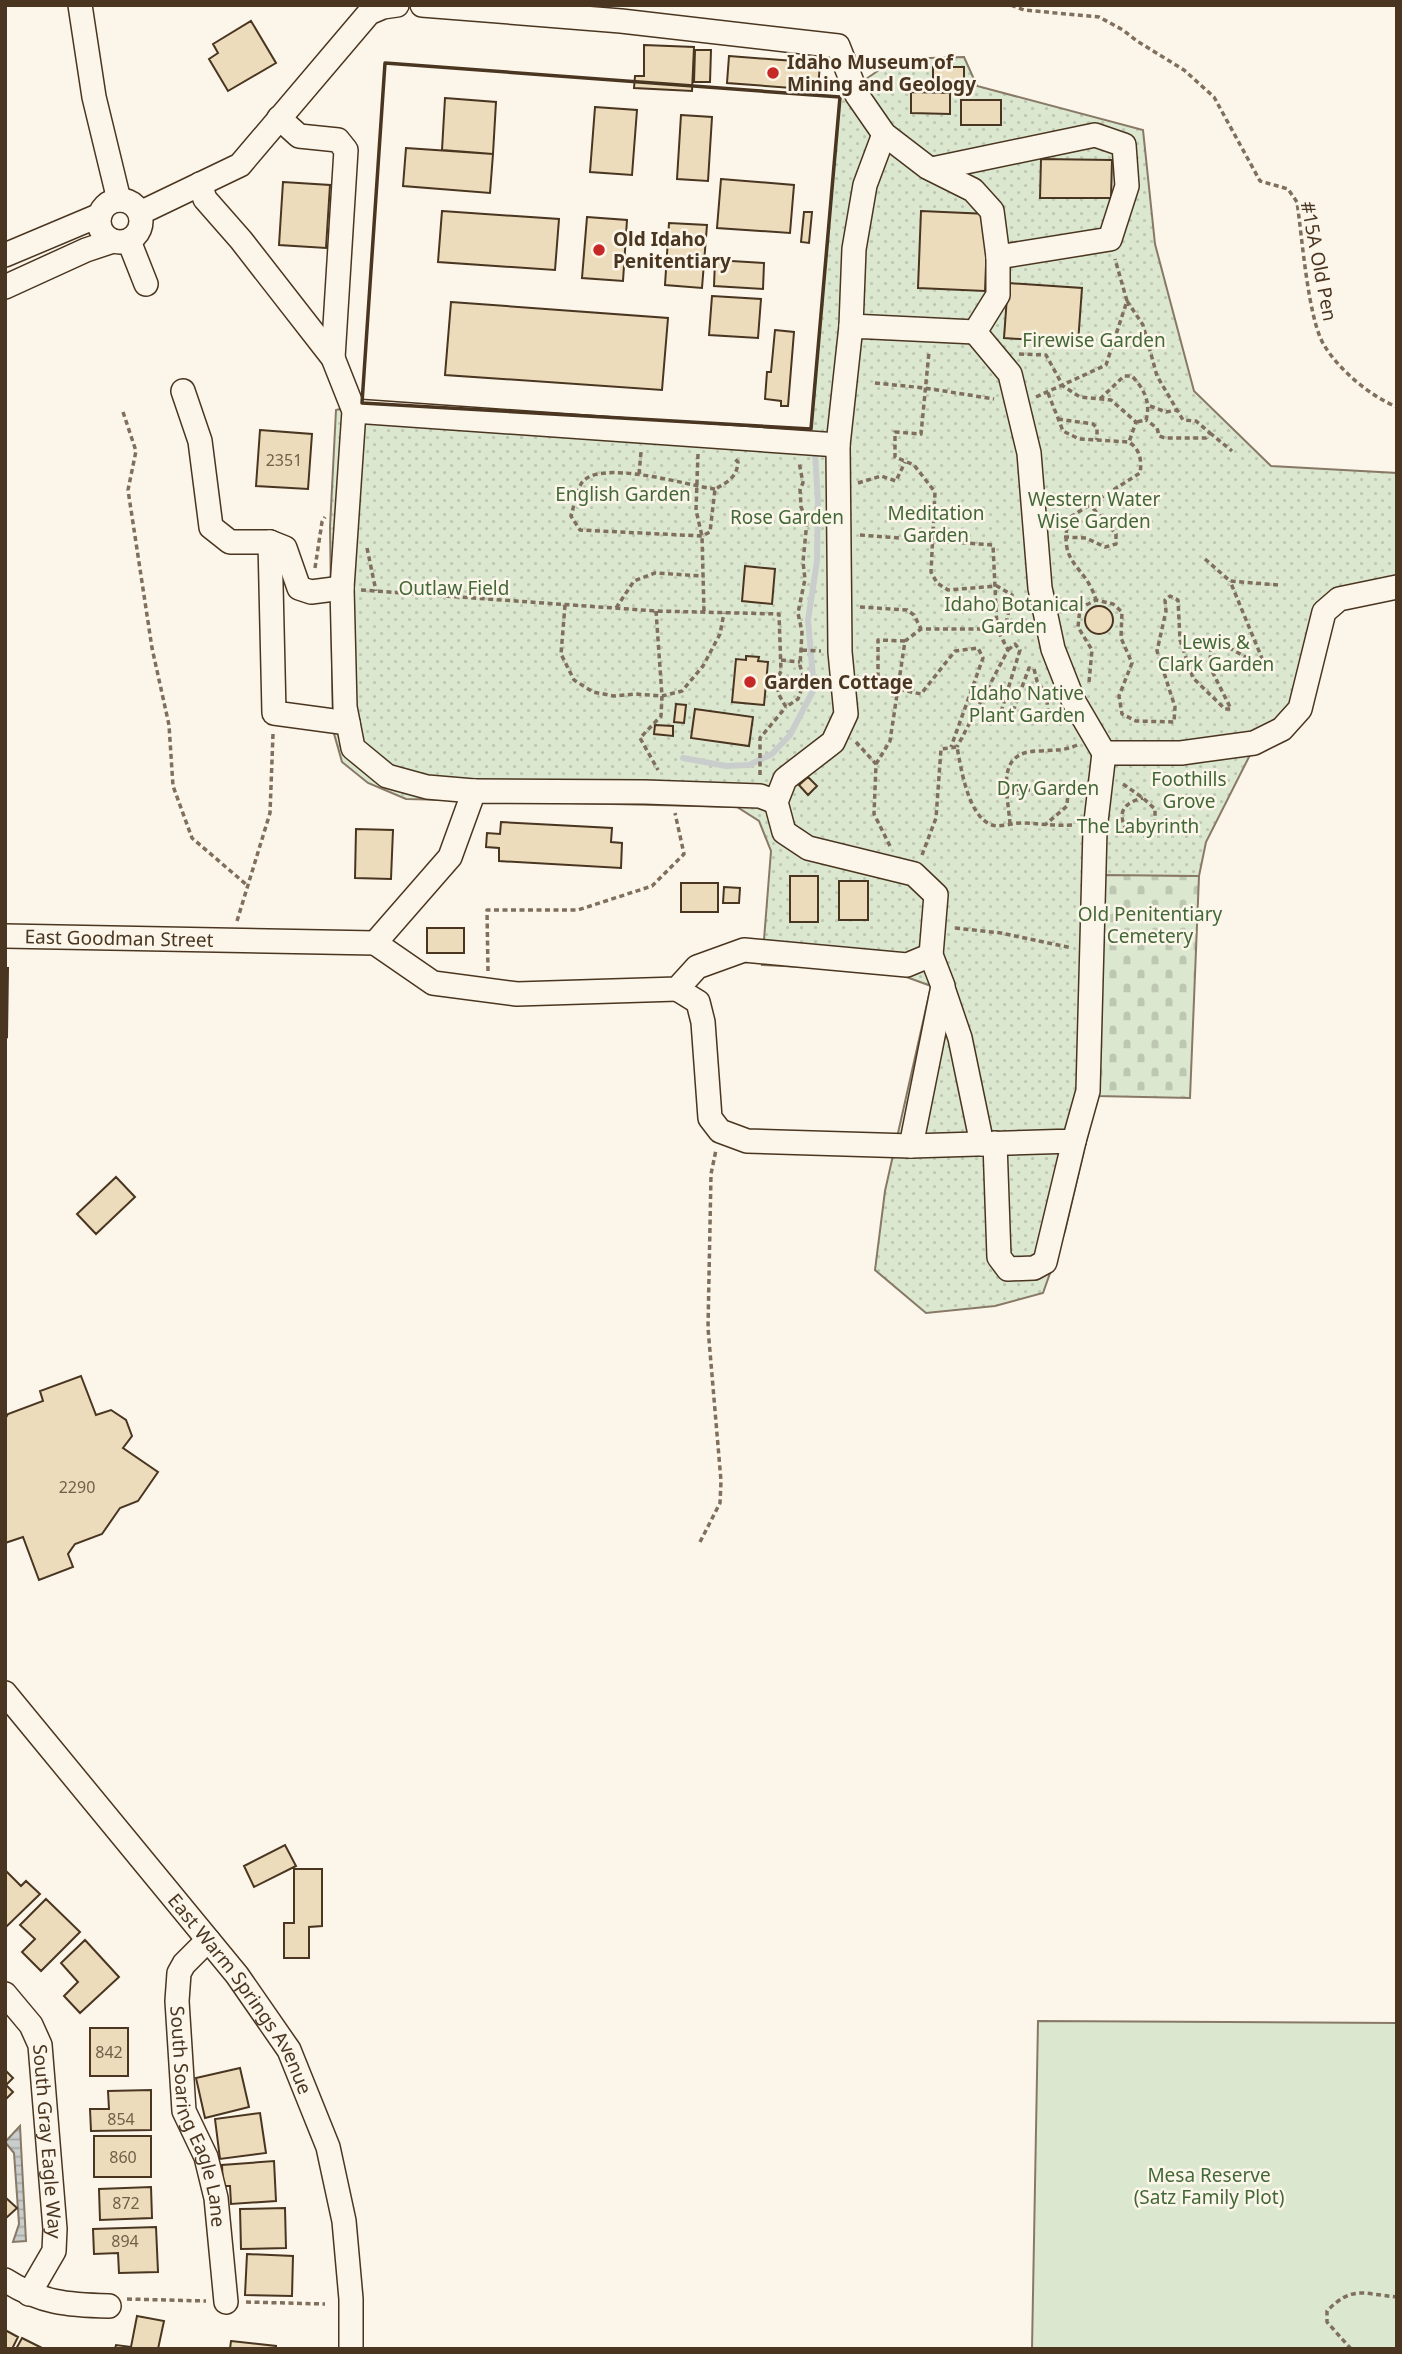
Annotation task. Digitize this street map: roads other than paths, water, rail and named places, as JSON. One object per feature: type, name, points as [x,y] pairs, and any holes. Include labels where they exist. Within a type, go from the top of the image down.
[{"type":"street","points":[[80,5],[94,97],[119,200]]},
{"type":"street","points":[[140,213],[240,164],[369,13],[397,5]]},
{"type":"street","points":[[422,5],[622,13],[838,46],[857,95],[884,134],[932,169],[973,190],[992,211],[998,257],[998,295],[975,332]]},
{"type":"street","points":[[279,118],[299,136],[338,140],[345,150],[333,358]]},
{"type":"street","points":[[768,799],[785,779],[833,742],[846,714],[840,652],[841,607],[832,533],[851,326],[856,236],[864,185],[884,134]]},
{"type":"street","points":[[932,169],[1095,135],[1124,145],[1127,186],[1110,239],[998,257]]},
{"type":"street","points":[[200,184],[205,199],[241,240],[333,358],[354,411],[342,588],[345,707],[353,748],[387,776],[427,787],[474,791],[671,793],[768,799]]},
{"type":"street","points":[[5,286],[86,250],[121,241],[139,232],[140,213],[132,203],[119,200],[107,205],[99,221],[103,233],[121,241],[146,285]]},
{"type":"street","points":[[5,255],[100,215]]},
{"type":"street","points":[[768,799],[784,832],[808,848],[914,874],[936,895],[931,955],[960,1038],[988,1143],[999,1256],[1009,1269],[1034,1268],[1045,1262],[1088,1091],[1099,745],[1077,707],[1053,649],[1040,588],[1029,453],[1010,374],[975,332],[851,326]]},
{"type":"street","points":[[183,391],[200,441],[211,527],[230,542],[270,542],[285,548],[299,588],[312,592],[342,588]]},
{"type":"street","points":[[354,411],[665,434],[702,448],[794,443],[838,445]]},
{"type":"street","points":[[270,542],[274,713],[348,723]]},
{"type":"street","points":[[1099,745],[1193,752],[1254,743],[1282,729],[1300,709],[1324,612],[1339,599],[1397,587]]},
{"type":"street","points":[[474,791],[450,857],[375,943],[433,983],[517,994],[677,989],[698,1002],[703,1022],[710,1118],[720,1131],[747,1141],[911,1146],[1074,1141]]},
{"type":"street","name":"East Goodman Street","points":[[5,936],[375,943]]},
{"type":"street","points":[[677,989],[697,967],[744,950],[906,965],[931,955]]},
{"type":"street","points":[[911,1146],[943,986]]},
{"type":"street","name":"East Warm Springs Avenue","points":[[5,1693],[237,1975],[289,2050],[328,2147],[344,2221],[351,2299],[351,2349]]},
{"type":"street","name":"South Soaring Eagle Lane","points":[[208,1940],[184,1964],[179,1973],[177,2001],[184,2111],[206,2157],[216,2198],[226,2302]]},
{"type":"street","name":"South Gray Eagle Way","points":[[5,1994],[31,2025],[40,2045],[55,2229],[54,2251],[29,2294]]},
{"type":"street","points":[[5,2280],[29,2294],[54,2303],[108,2306]]},
{"type":"waterway","points":[[683,758],[726,766],[749,765],[772,754],[790,735],[814,689],[808,620],[817,561],[815,452]]},
{"type":"place","name":"Idaho Museum of Mining and Geology","points":[[773,73]]},
{"type":"place","name":"Old Idaho Penitentiary","points":[[599,250]]},
{"type":"place","name":"Garden Cottage","points":[[750,682]]},
{"type":"park label","name":"Firewise Garden","points":[[1094,340]]},
{"type":"park label","name":"English Garden","points":[[623,494]]},
{"type":"park label","name":"Western Water Wise Garden","points":[[1094,510]]},
{"type":"park label","name":"Rose Garden","points":[[787,517]]},
{"type":"park label","name":"Meditation Garden","points":[[936,524]]},
{"type":"park label","name":"Outlaw Field","points":[[454,588]]},
{"type":"park label","name":"Idaho Botanical Garden","points":[[1014,615]]},
{"type":"park label","name":"Lewis & Clark Garden","points":[[1216,653]]},
{"type":"park label","name":"Idaho Native Plant Garden","points":[[1027,704]]},
{"type":"park label","name":"Dry Garden","points":[[1048,788]]},
{"type":"park label","name":"Foothills Grove","points":[[1189,790]]},
{"type":"park label","name":"The Labyrinth","points":[[1138,826]]},
{"type":"park label","name":"Old Penitentiary Cemetery","points":[[1150,925]]},
{"type":"park label","name":"Mesa Reserve (Satz Family Plot)","points":[[1209,2186]]}]
